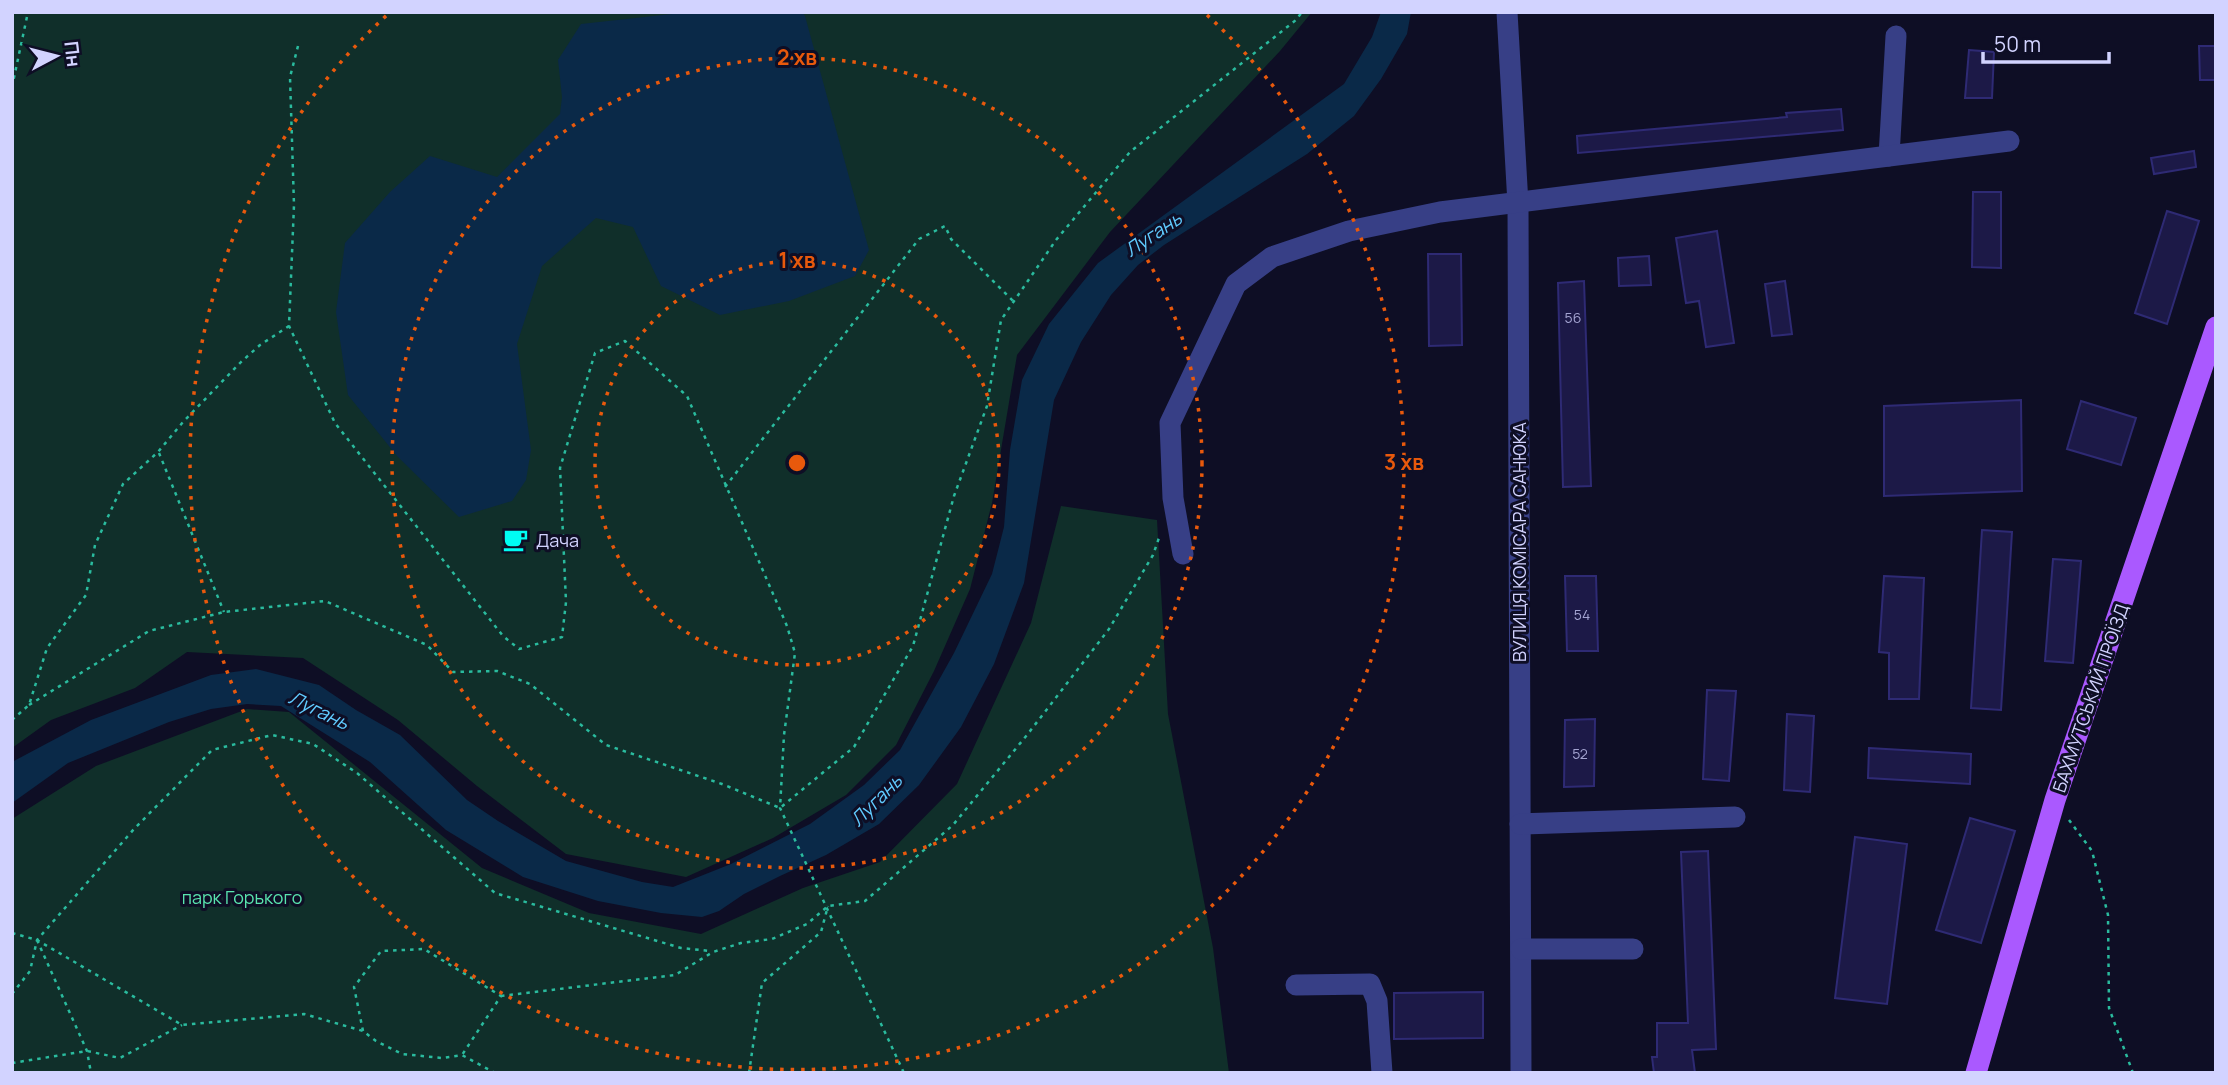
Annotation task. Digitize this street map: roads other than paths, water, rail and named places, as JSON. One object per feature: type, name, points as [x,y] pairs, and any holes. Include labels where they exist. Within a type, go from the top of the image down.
[{"type":"main road","name":"БАХМУТСЬКИЙ ПРОЇЗД","points":[[1976,1073],[2055,800],[2216,327]]},
{"type":"street","name":"ВУЛИЦЯ КОМІСАРА САНЮКА","points":[[1507,12],[1518,204],[1521,1073]]},
{"type":"street","points":[[1889,156],[1896,36]]},
{"type":"street","points":[[1182,554],[1174,498],[1170,423],[1236,284],[1272,257],[1349,231],[1440,212],[2009,141]]},
{"type":"street","points":[[1520,824],[1735,817]]},
{"type":"street","points":[[1521,948],[1633,949]]},
{"type":"street","points":[[1296,985],[1370,984],[1377,1001],[1382,1073]]},
{"type":"water","points":[[690,12],[802,12],[869,250],[855,276],[789,301],[720,315],[661,286],[633,227],[596,218],[542,266],[517,344],[531,450],[526,480],[512,501],[459,517],[397,456],[348,395],[336,312],[345,243],[390,192],[430,156],[497,177],[560,114],[562,97],[558,60],[581,24]]},
{"type":"water","name":"Лугань","points":[[1381,12],[1411,12],[1407,34],[1381,79],[1354,116],[1307,154],[1164,245],[1138,265],[1111,295],[1081,342],[1054,400],[1024,583],[994,664],[961,727],[919,785],[879,824],[826,855],[744,894],[719,911],[702,917],[661,913],[598,901],[523,877],[446,830],[370,762],[281,706],[247,704],[211,709],[169,722],[68,763],[12,803],[12,762],[91,720],[211,675],[256,669],[319,685],[400,735],[467,800],[566,861],[642,882],[673,887],[731,864],[810,824],[864,785],[900,750],[954,653],[992,574],[1004,527],[1010,450],[1022,380],[1049,324],[1098,263],[1344,84],[1372,37]]},
{"type":"place","name":"Дача","points":[[516,540]]},
{"type":"park label","name":"парк Горького","points":[[242,897]]}]
